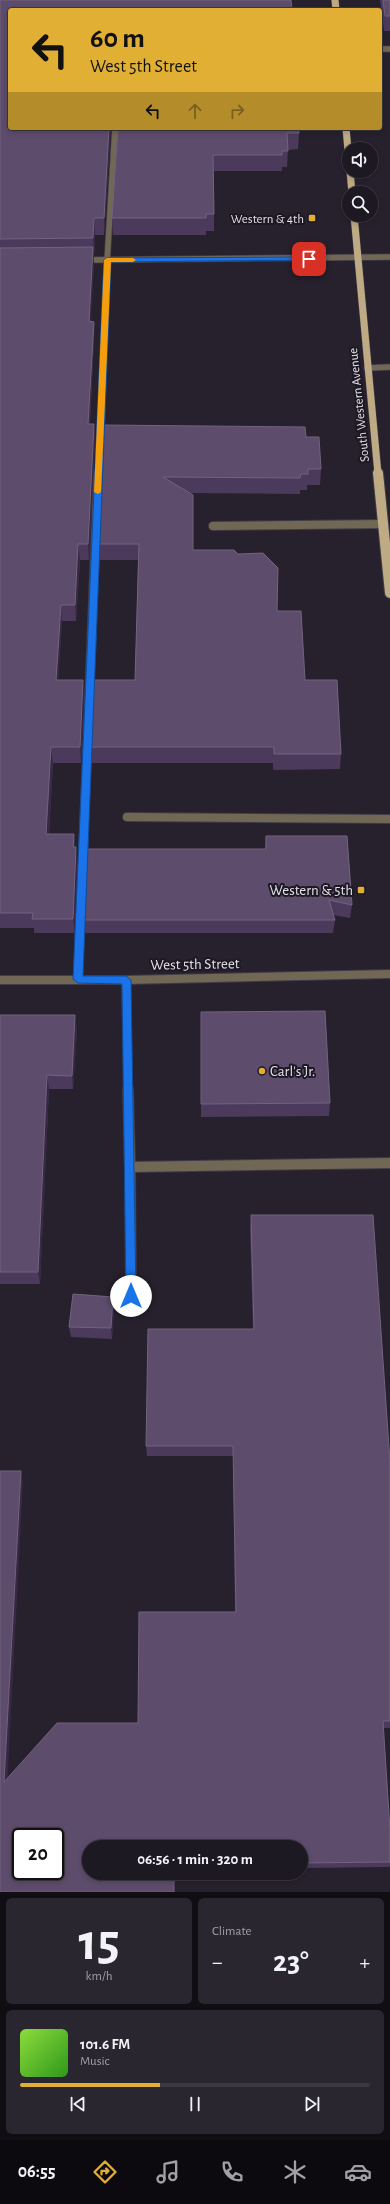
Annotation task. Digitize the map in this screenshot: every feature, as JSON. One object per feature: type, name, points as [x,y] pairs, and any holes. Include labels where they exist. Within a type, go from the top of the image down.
[{"type":"main road","points":[[346,130],[347,142]]},
{"type":"main road","name":"South Western Avenue","points":[[354,222],[356,258],[390,593]]},
{"type":"street","points":[[78,979],[107,260],[115,130]]},
{"type":"street","points":[[77,260],[390,257]]},
{"type":"street","points":[[367,368],[390,367]]},
{"type":"street","points":[[213,526],[383,524]]},
{"type":"street","points":[[127,817],[390,819]]},
{"type":"street","name":"West 5th Street","points":[[0,980],[126,980],[390,974]]},
{"type":"street","points":[[126,980],[131,1296]]},
{"type":"street","points":[[130,1167],[390,1163]]},
{"type":"building","points":[[0,0],[291,0],[292,8],[8,8],[8,130],[109,130],[104,218],[94,218],[93,238],[0,239]]},
{"type":"building","points":[[383,0],[390,0],[390,16],[385,16]]},
{"type":"building","points":[[118,130],[299,130],[299,133],[287,133],[288,151],[282,151],[282,155],[213,155],[214,214],[206,214],[206,218],[112,218]]},
{"type":"building","points":[[93,247],[89,321],[94,322],[88,424],[94,424],[88,544],[78,544],[75,605],[61,605],[56,680],[83,680],[80,747],[51,747],[46,834],[74,834],[73,847],[76,847],[73,919],[32,919],[33,913],[0,913],[0,248]]},
{"type":"building","points":[[103,425],[305,427],[306,437],[319,437],[321,469],[308,469],[308,474],[301,474],[300,478],[163,477],[193,495],[193,550],[234,550],[238,554],[263,553],[278,568],[277,611],[301,611],[305,680],[337,680],[341,754],[274,754],[274,747],[91,747],[93,680],[135,680],[139,544],[99,544]]},
{"type":"building","points":[[266,836],[347,836],[352,905],[329,900],[335,920],[84,920],[87,849],[266,849]]},
{"type":"building","points":[[325,1011],[330,1103],[201,1104],[201,1012]]},
{"type":"building","points":[[0,1015],[75,1015],[72,1076],[47,1075],[38,1272],[0,1272]]},
{"type":"building","points":[[251,1215],[373,1215],[390,1462],[390,1721],[383,1721],[390,1830],[390,1862],[308,1863],[308,1840],[82,1840],[82,1880],[174,1880],[174,1892],[0,1892],[0,1471],[21,1471],[4,1782],[57,1723],[138,1723],[139,1612],[236,1612],[233,1446],[146,1446],[148,1329],[254,1329]]},
{"type":"building","points":[[73,1294],[113,1297],[111,1328],[69,1327]]},
{"type":"slow traffic","points":[[98,492],[107,260],[133,260]]},
{"type":"place","name":"Western & 4th","points":[[312,218]]},
{"type":"place","name":"Western & 5th","points":[[361,890]]},
{"type":"place","name":"Carl's Jr.","points":[[262,1071]]},
{"type":"route","points":[[131,1296],[128,1019],[126,980],[78,979],[107,260],[309,259]]}]
